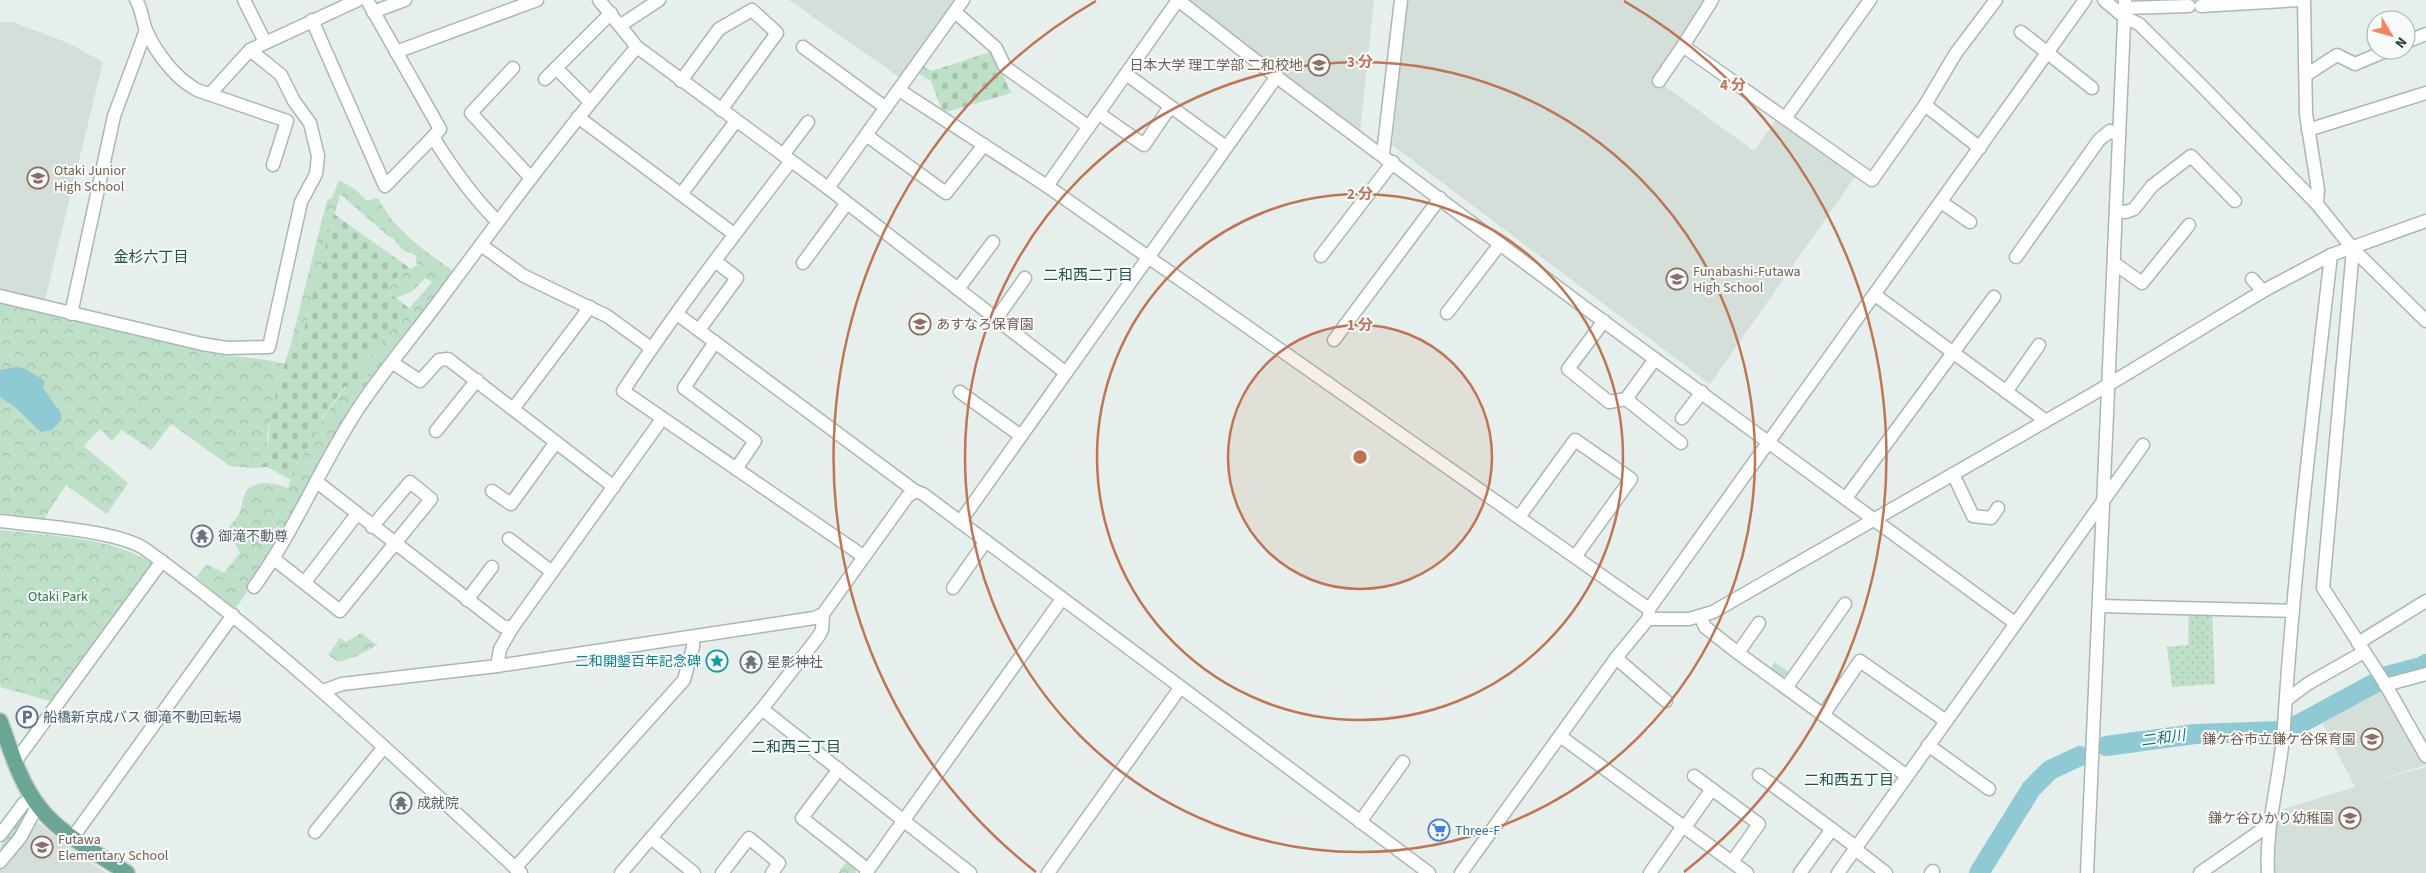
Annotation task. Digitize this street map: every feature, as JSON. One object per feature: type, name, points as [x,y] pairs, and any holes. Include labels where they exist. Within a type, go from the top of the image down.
[{"type":"main road","points":[[0,721],[16,762],[36,802],[58,826],[127,873]]},
{"type":"street","points":[[136,0],[146,30],[180,79],[196,90],[288,121],[273,165]]},
{"type":"street","points":[[244,0],[265,42]]},
{"type":"street","points":[[210,94],[250,50],[358,0]]},
{"type":"street","points":[[312,20],[386,186],[440,130],[367,0]]},
{"type":"street","points":[[373,12],[405,0]]},
{"type":"street","points":[[396,52],[537,0]]},
{"type":"street","points":[[599,0],[637,47],[828,188],[1066,373]]},
{"type":"street","points":[[621,25],[659,0]]},
{"type":"street","points":[[828,188],[963,0]]},
{"type":"street","points":[[1046,186],[1178,0],[1278,78],[1388,158],[1500,244],[2015,623]]},
{"type":"street","points":[[1321,256],[1388,158],[1401,0]]},
{"type":"street","points":[[1659,80],[1712,0]]},
{"type":"street","points":[[1786,117],[1870,0]]},
{"type":"street","points":[[1682,46],[1786,117],[1872,180],[1925,105],[1956,53],[1996,0]]},
{"type":"street","points":[[1461,873],[1649,614],[1768,441],[1875,296],[2085,0]]},
{"type":"street","points":[[2104,0],[2124,8],[2300,0]]},
{"type":"street","points":[[2304,0],[2306,114],[2318,190],[2317,204]]},
{"type":"street","points":[[2087,873],[2124,8]]},
{"type":"street","points":[[2124,8],[2317,204],[2353,249],[2426,321]]},
{"type":"street","points":[[681,81],[719,29],[752,10],[777,33],[721,110]]},
{"type":"street","points":[[954,12],[996,48],[1004,67],[1089,127]]},
{"type":"street","points":[[544,79],[611,13]]},
{"type":"street","points":[[71,314],[114,116],[146,30]]},
{"type":"street","points":[[2021,32],[2092,88]]},
{"type":"street","points":[[254,587],[274,560],[317,482],[327,458],[358,410],[530,177],[637,47]]},
{"type":"street","points":[[802,47],[886,108]]},
{"type":"street","points":[[0,296],[71,314],[227,348],[269,347],[301,202],[316,174],[318,156],[310,123],[294,101],[281,75],[250,50]]},
{"type":"street","points":[[2306,75],[2337,56],[2355,64],[2366,59]]},
{"type":"street","points":[[513,68],[470,113],[530,177]]},
{"type":"street","points":[[556,68],[590,102]]},
{"type":"street","points":[[1126,74],[1226,148]]},
{"type":"street","points":[[960,522],[1274,79],[1278,78]]},
{"type":"street","points":[[899,90],[1046,186],[1147,259],[1519,517],[1649,614],[1689,619],[1713,612],[2046,421],[2263,291],[2332,255],[2353,249],[2426,221]]},
{"type":"street","points":[[2308,130],[2426,93]]},
{"type":"street","points":[[1925,105],[1980,148]]},
{"type":"street","points":[[1098,113],[1144,145],[1170,107]]},
{"type":"street","points":[[578,117],[734,234]]},
{"type":"street","points":[[682,194],[736,121]]},
{"type":"street","points":[[808,122],[787,158],[651,348],[623,391],[863,556]]},
{"type":"street","points":[[2016,257],[2099,140],[2110,131],[2119,136]]},
{"type":"street","points":[[866,135],[946,193],[984,145]]},
{"type":"street","points":[[433,137],[454,172],[476,200],[497,221]]},
{"type":"street","points":[[2116,211],[2126,212],[2134,209],[2152,186],[2191,156],[2235,201]]},
{"type":"street","points":[[1334,340],[1440,198]]},
{"type":"street","points":[[1941,202],[1970,222]]},
{"type":"street","points":[[803,263],[847,203]]},
{"type":"street","points":[[2114,263],[2142,283],[2189,225]]},
{"type":"street","points":[[958,289],[994,242]]},
{"type":"street","points":[[1447,314],[1500,244]]},
{"type":"street","points":[[481,245],[524,276],[606,316],[651,348]]},
{"type":"street","points":[[2353,249],[2323,588],[2383,681],[2426,756]]},
{"type":"street","points":[[2268,873],[2269,825],[2274,807],[2284,730],[2293,611],[2332,255]]},
{"type":"street","points":[[699,330],[737,278],[715,261]]},
{"type":"street","points":[[996,319],[1025,278]]},
{"type":"street","points":[[2252,279],[2263,291]]},
{"type":"street","points":[[1875,296],[2046,421]]},
{"type":"street","points":[[1846,498],[1994,297]]},
{"type":"street","points":[[513,409],[590,307]]},
{"type":"street","points":[[677,314],[915,492],[923,494],[1429,873]]},
{"type":"street","points":[[1604,321],[1568,369],[1609,402],[1626,399],[1656,358]]},
{"type":"street","points":[[715,342],[684,388],[755,441],[736,470]]},
{"type":"street","points":[[2006,392],[2039,345]]},
{"type":"street","points":[[393,363],[420,381],[443,358],[477,380],[614,487]]},
{"type":"street","points":[[436,431],[477,380]]},
{"type":"street","points":[[960,392],[1021,436]]},
{"type":"street","points":[[1682,418],[1702,392]]},
{"type":"street","points":[[1626,399],[1681,443]]},
{"type":"street","points":[[497,666],[500,649],[512,628],[662,419]]},
{"type":"street","points":[[1519,517],[1575,440],[1631,479],[1575,557]]},
{"type":"street","points":[[492,491],[511,504],[556,442]]},
{"type":"street","points":[[1838,873],[2104,497],[2143,445]]},
{"type":"street","points":[[1953,474],[1972,516],[1991,518],[1998,508]]},
{"type":"street","points":[[317,482],[467,600],[502,626],[512,628]]},
{"type":"street","points":[[274,560],[305,582],[340,611],[431,498],[410,482],[372,527]]},
{"type":"street","points":[[621,873],[762,709],[818,637],[822,630],[823,614],[906,497],[915,492]]},
{"type":"street","points":[[305,582],[357,514]]},
{"type":"street","points":[[0,521],[124,539],[139,545],[233,615],[323,690],[518,870],[684,680],[693,647],[692,637]]},
{"type":"street","points":[[509,539],[552,572]]},
{"type":"street","points":[[953,588],[986,542]]},
{"type":"street","points":[[16,762],[162,561]]},
{"type":"street","points":[[467,600],[492,567]]},
{"type":"street","points":[[839,769],[802,818],[867,871],[1062,599]]},
{"type":"street","points":[[2286,700],[2426,601]]},
{"type":"street","points":[[1786,688],[1846,604]]},
{"type":"street","points":[[2099,606],[2293,611]]},
{"type":"street","points":[[323,690],[342,684],[497,666],[814,618],[823,614]]},
{"type":"street","points":[[73,837],[233,615]]},
{"type":"street","points":[[1700,616],[1705,627],[1738,653],[1906,776]]},
{"type":"street","points":[[1738,653],[1759,623]]},
{"type":"street","points":[[1616,658],[1666,700]]},
{"type":"street","points":[[1823,715],[1860,661],[1946,721]]},
{"type":"street","points":[[2383,681],[2426,674]]},
{"type":"street","points":[[1048,873],[1180,688]]},
{"type":"street","points":[[762,709],[970,873]]},
{"type":"street","points":[[1560,736],[1747,873]]},
{"type":"street","points":[[1928,745],[1989,789]]},
{"type":"street","points":[[315,832],[384,747]]},
{"type":"street","points":[[1360,822],[1403,762]]},
{"type":"street","points":[[1694,776],[1759,824],[1732,862]]},
{"type":"street","points":[[1759,776],[1832,829],[1886,873]]},
{"type":"street","points":[[1650,873],[1712,789]]},
{"type":"street","points":[[0,835],[24,802],[36,802],[20,838],[0,862]]},
{"type":"street","points":[[2200,873],[2269,825]]},
{"type":"street","points":[[1800,873],[1832,829]]},
{"type":"street","points":[[651,838],[694,873]]},
{"type":"street","points":[[722,873],[749,838],[779,863],[772,873]]},
{"type":"shaded area","points":[[789,0],[958,0],[902,79]]},
{"type":"shaded area","name":"日本大学 理工学部 二和校地","points":[[1183,0],[1374,0],[1360,131]]},
{"type":"shaded area","name":"Funabashi-Futawa High School","points":[[1408,0],[1703,0],[1705,4],[1654,78],[1754,151],[1778,117],[1857,174],[1710,384],[1392,145]]},
{"type":"shaded area","name":"Otaki Junior High School","points":[[0,22],[13,22],[68,43],[103,62],[44,304],[0,293]]},
{"type":"shaded area","name":"鎌ケ谷ひかり幼稚園","points":[[2380,685],[2426,765],[2368,783],[2426,767],[2426,873],[2270,873],[2277,811],[2355,787],[2319,717]]},
{"type":"shaded area","name":"Futawa Elementary School","points":[[39,823],[65,845],[106,873],[0,873],[0,868],[30,826]]},
{"type":"green space","points":[[993,51],[1011,93],[943,113],[931,81],[918,73],[922,66],[932,71]]},
{"type":"green space","points":[[339,180],[356,190],[367,201],[378,198],[393,221],[403,231],[423,249],[457,274],[405,344],[274,553],[235,609],[196,577],[207,564],[224,573],[240,553],[228,531],[241,510],[247,490],[252,486],[263,483],[288,488],[305,448],[346,386],[357,394],[371,379],[357,370],[432,282],[425,278],[413,291],[396,298],[387,291],[394,279],[417,265],[415,255],[403,250],[394,239],[340,194],[300,345],[296,348],[290,347],[327,200],[332,198]]},
{"type":"green space","points":[[334,214],[411,269],[394,279],[387,291],[410,309],[358,369],[371,378],[357,394],[345,386],[324,416],[291,480],[267,467],[252,468],[267,459],[271,416],[277,388],[290,347],[296,348],[300,345]]},
{"type":"green space","points":[[0,301],[205,352],[284,364],[267,435],[267,459],[252,468],[230,466],[171,424],[151,450],[122,430],[112,441],[100,429],[84,446],[128,483],[107,514],[66,485],[44,519],[0,513]]},
{"type":"green space","name":"Otaki Park","points":[[0,530],[98,542],[135,554],[152,563],[54,702],[0,687]]},
{"type":"green space","points":[[2189,611],[2212,611],[2215,684],[2172,687],[2167,647],[2188,645]]},
{"type":"green space","points":[[361,633],[377,645],[357,656],[338,662],[328,655],[340,638],[346,642]]},
{"type":"green space","points":[[1775,662],[1790,673],[1782,677],[1771,668]]},
{"type":"green space","points":[[25,811],[29,814],[0,857],[0,850],[7,831]]},
{"type":"green space","points":[[848,860],[855,865],[856,873],[838,873]]},
{"type":"water","points":[[16,367],[24,368],[45,381],[43,388],[61,414],[61,420],[52,430],[41,432],[14,406],[0,397],[0,370]]},
{"type":"waterway","name":"二和川","points":[[2387,676],[2426,664]]},
{"type":"waterway","name":"二和川","points":[[2288,730],[2377,682]]},
{"type":"waterway","name":"二和川","points":[[2106,746],[2195,734],[2281,731]]},
{"type":"waterway","name":"二和川","points":[[1979,873],[2031,789],[2050,770],[2080,756]]},
{"type":"place","name":"日本大学 理工学部 二和校地","points":[[1319,65]]},
{"type":"place","name":"Otaki Junior High School","points":[[38,178]]},
{"type":"place","name":"Funabashi-Futawa High School","points":[[1677,279]]},
{"type":"place","name":"あすなろ保育園","points":[[920,324]]},
{"type":"place","name":"御滝不動尊","points":[[202,536]]},
{"type":"place","name":"二和開墾百年記念碑","points":[[717,661]]},
{"type":"place","name":"星影神社","points":[[751,662]]},
{"type":"place","name":"船橋新京成バス 御滝不動回転場","points":[[27,717]]},
{"type":"place","name":"鎌ケ谷市立鎌ケ谷保育園","points":[[2372,739]]},
{"type":"place","name":"成就院","points":[[401,803]]},
{"type":"place","name":"鎌ケ谷ひかり幼稚園","points":[[2350,818]]},
{"type":"place","name":"Three-F","points":[[1439,830]]},
{"type":"place","name":"Futawa Elementary School","points":[[42,847]]},
{"type":"district","name":"金杉六丁目","points":[[151,257]]},
{"type":"district","name":"二和西二丁目","points":[[1088,275]]},
{"type":"district","name":"二和西三丁目","points":[[796,747]]},
{"type":"district","name":"二和西五丁目","points":[[1849,780]]}]
